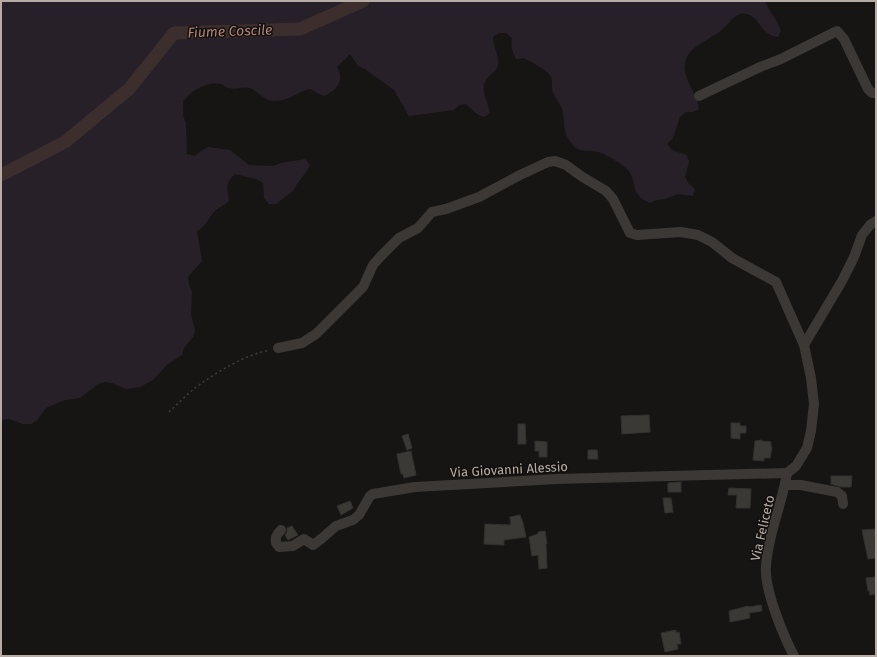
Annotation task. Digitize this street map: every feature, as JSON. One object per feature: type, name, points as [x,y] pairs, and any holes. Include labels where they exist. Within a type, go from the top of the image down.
[{"type":"street","points":[[699,96],[760,67],[781,59],[837,31],[844,39],[868,89],[872,93],[876,93]]},
{"type":"street","points":[[278,348],[302,343],[316,334],[363,287],[373,266],[381,256],[399,238],[418,228],[432,212],[446,210],[478,197],[520,175],[548,162],[555,161],[566,164],[581,176],[606,191],[613,199],[630,233],[637,235],[681,232],[698,235],[712,242],[732,258],[776,282],[804,345],[811,378],[814,404],[811,431],[807,448],[796,466],[786,473]]},
{"type":"street","points":[[804,345],[842,281],[854,257],[862,235],[870,225],[876,222]]},
{"type":"street","name":"Via Feliceto","points":[[786,473],[785,485],[770,540],[766,567],[770,594],[777,616],[794,656]]},
{"type":"street","name":"Via Giovanni Alessio","points":[[281,530],[277,534],[275,540],[276,544],[279,546],[293,546],[304,539],[313,544],[321,540],[336,526],[353,520],[359,515],[370,496],[373,494],[380,491],[415,487],[557,479],[786,473]]},
{"type":"street","points":[[785,485],[802,485],[837,492],[842,496],[843,504]]},
{"type":"path","points":[[169,412],[198,386],[216,375],[256,354],[278,348]]},
{"type":"shaded area","points":[[1,1],[765,1],[781,31],[778,37],[772,36],[764,30],[752,16],[743,13],[734,17],[718,33],[696,46],[686,58],[686,75],[697,100],[699,109],[693,112],[686,112],[680,117],[673,138],[667,144],[672,150],[687,155],[689,162],[685,177],[689,184],[695,189],[693,196],[678,194],[650,203],[639,196],[636,191],[633,178],[627,169],[604,154],[579,149],[573,145],[566,134],[563,111],[553,92],[551,77],[542,68],[524,58],[516,59],[512,49],[512,38],[506,33],[499,33],[493,37],[498,58],[498,65],[485,81],[484,94],[490,113],[484,117],[477,114],[466,104],[459,105],[454,110],[409,116],[394,90],[365,69],[358,66],[350,54],[337,67],[340,81],[336,88],[324,96],[311,89],[302,91],[284,100],[270,101],[253,89],[248,88],[227,88],[221,84],[215,83],[200,87],[183,101],[183,116],[186,123],[187,154],[195,156],[208,147],[230,150],[249,165],[273,166],[281,163],[305,159],[310,165],[293,191],[276,204],[269,204],[264,198],[263,183],[256,179],[235,174],[230,180],[227,189],[229,201],[216,210],[206,224],[197,231],[202,261],[188,277],[192,292],[191,315],[195,330],[193,337],[184,348],[182,355],[168,364],[153,380],[140,387],[126,389],[112,383],[105,382],[98,384],[80,398],[65,400],[46,408],[37,420],[31,424],[23,424],[9,419],[1,420]]},
{"type":"building","points":[[649,415],[650,432],[622,434],[621,416]]},
{"type":"building","points":[[731,423],[740,423],[740,426],[746,426],[746,433],[740,433],[740,439],[731,438]]},
{"type":"building","points":[[518,424],[525,424],[526,444],[518,444]]},
{"type":"building","points":[[408,434],[412,448],[407,450],[402,436]]},
{"type":"building","points":[[762,440],[771,442],[772,447],[770,458],[764,458],[764,461],[753,460],[755,441]]},
{"type":"building","points":[[535,441],[547,442],[547,457],[539,457],[539,451],[535,451]]},
{"type":"building","points":[[588,450],[597,450],[598,459],[588,459]]},
{"type":"building","points":[[411,451],[416,475],[404,478],[403,474],[401,474],[397,454]]},
{"type":"building","points":[[831,476],[852,476],[851,487],[841,487],[831,484]]},
{"type":"building","points":[[681,482],[681,492],[668,492],[668,483]]},
{"type":"building","points":[[729,488],[751,489],[750,508],[736,508],[737,495],[728,495]]},
{"type":"building","points":[[663,498],[671,498],[673,512],[665,513]]},
{"type":"building","points":[[350,501],[353,508],[341,515],[337,506]]},
{"type":"building","points":[[520,515],[526,537],[504,540],[504,545],[484,544],[485,524],[511,525],[510,517]]},
{"type":"building","points":[[292,526],[298,535],[288,540],[285,535],[287,528]]},
{"type":"building","points":[[876,529],[876,558],[868,559],[862,530]]},
{"type":"building","points":[[545,531],[547,544],[547,568],[539,569],[538,555],[532,556],[529,537],[538,534],[538,532]]},
{"type":"building","points":[[876,577],[876,594],[870,595],[866,578]]},
{"type":"building","points":[[761,605],[762,611],[749,613],[750,618],[730,622],[729,611],[748,606]]},
{"type":"building","points":[[676,630],[676,633],[679,632],[681,644],[677,644],[678,649],[665,652],[661,633]]},
{"type":"waterway","name":"Fiume Coscile","points":[[1,175],[65,142],[129,89],[174,33],[300,29],[363,1]]}]
